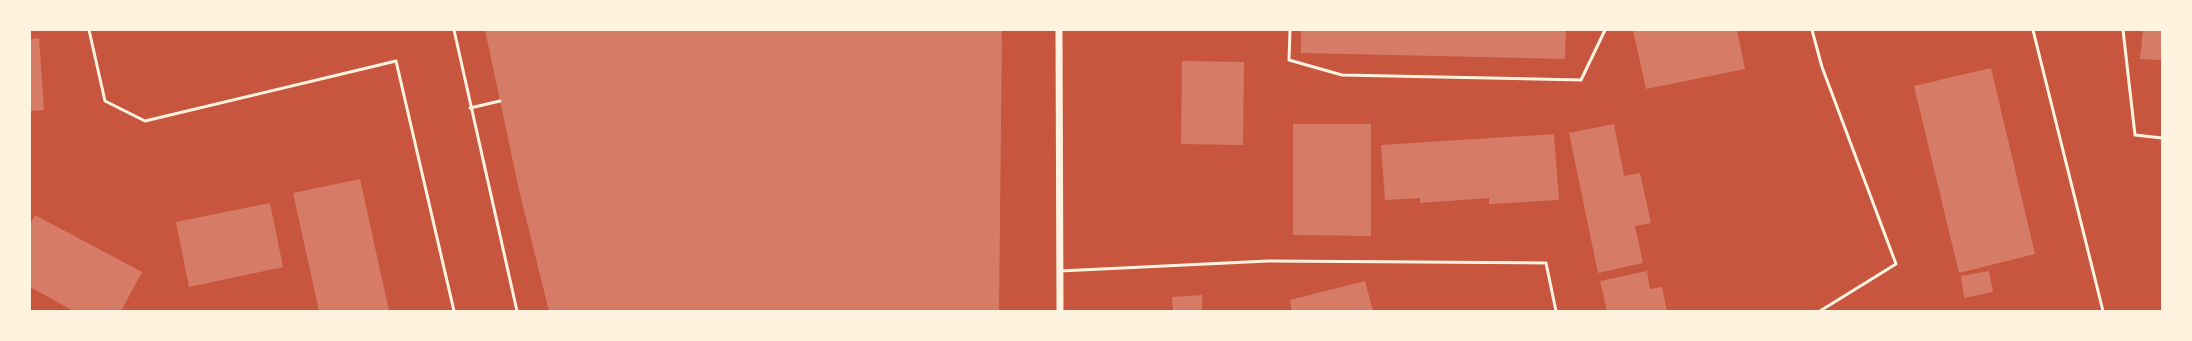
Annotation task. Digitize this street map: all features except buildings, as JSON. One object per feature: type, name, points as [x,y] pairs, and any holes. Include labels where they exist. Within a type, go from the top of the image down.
[{"type":"street","points":[[1059,30],[1060,311]]},
{"type":"lane","points":[[89,30],[105,102],[145,121],[396,61],[454,311]]},
{"type":"lane","points":[[454,30],[470,108],[517,311]]},
{"type":"lane","points":[[1290,30],[1288,60],[1342,75],[1581,80],[1605,30]]},
{"type":"lane","points":[[1812,30],[1822,67],[1896,264],[1820,311]]},
{"type":"lane","points":[[2033,30],[2103,311]]},
{"type":"lane","points":[[2123,30],[2135,135],[2162,138]]},
{"type":"lane","points":[[470,108],[500,101]]},
{"type":"lane","points":[[1059,271],[1268,261],[1546,263],[1556,311]]}]
